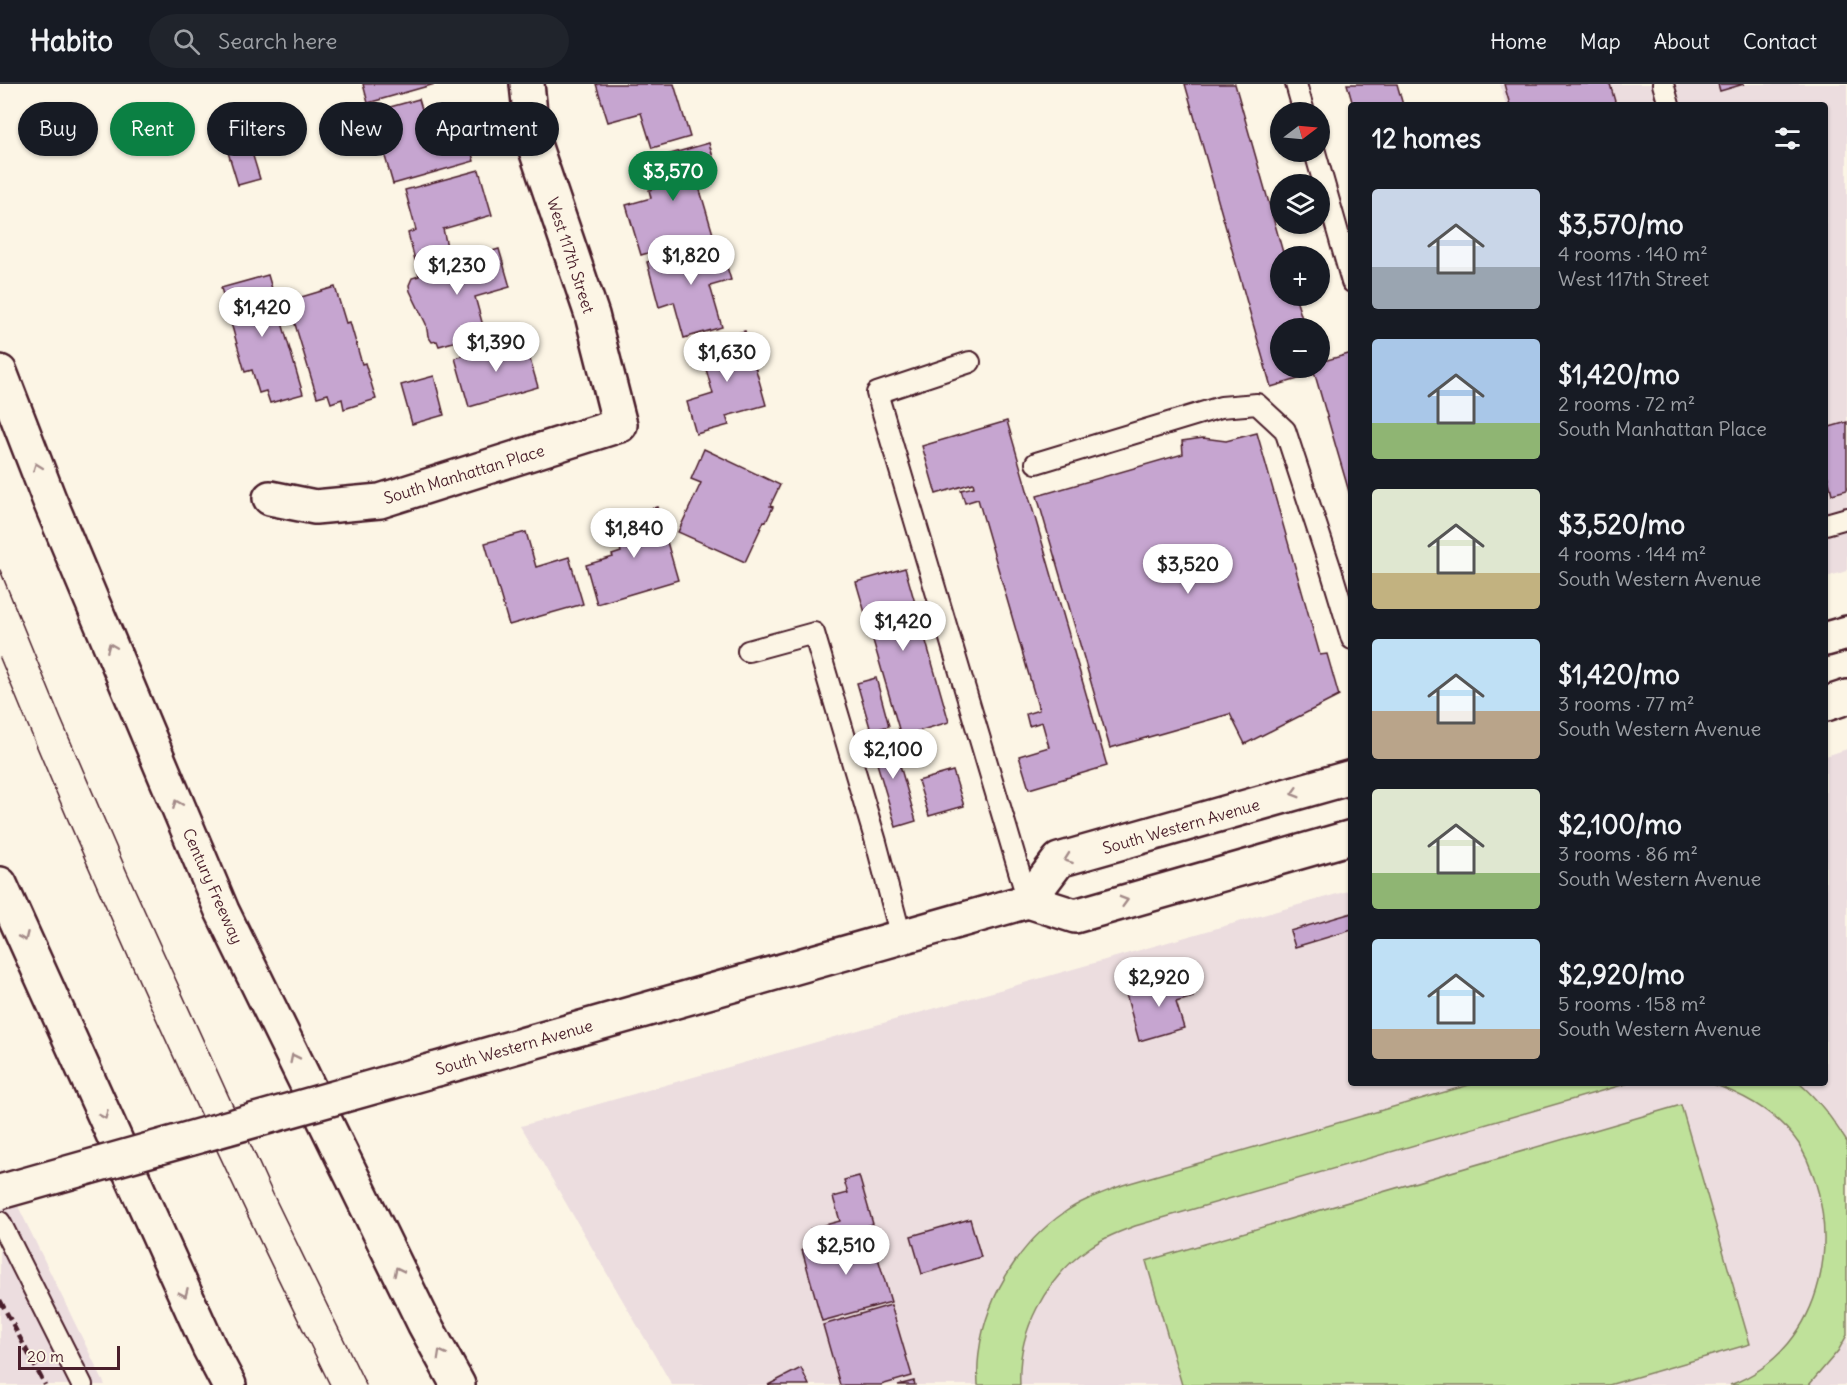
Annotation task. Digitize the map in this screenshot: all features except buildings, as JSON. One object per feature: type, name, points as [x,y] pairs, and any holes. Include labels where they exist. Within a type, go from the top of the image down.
[{"type":"main road","name":"West 117th Street","points":[[527,84],[533,141],[592,315],[620,424]]},
{"type":"main road","name":"Century Freeway","points":[[0,372],[54,509],[222,911],[424,1323],[458,1385]]},
{"type":"main road","name":"South Manhattan Place","points":[[270,498],[315,507],[380,501],[620,424]]},
{"type":"main road","points":[[1828,703],[1847,697]]},
{"type":"main road","name":"South Western Avenue","points":[[0,1192],[1028,901],[1059,860],[1348,778]]},
{"type":"main road","points":[[1028,901],[1075,916],[1348,838]]},
{"type":"main road","points":[[0,884],[204,1336],[229,1385]]},
{"type":"lane","points":[[1296,84],[1301,102]]},
{"type":"lane","points":[[1663,84],[1669,102]]},
{"type":"lane","points":[[1318,162],[1348,268]]},
{"type":"lane","points":[[970,362],[877,393],[1028,901]]},
{"type":"lane","points":[[1036,463],[1221,407],[1257,404],[1286,430],[1348,626]]},
{"type":"lane","points":[[1828,523],[1847,518]]},
{"type":"lane","points":[[748,651],[814,633],[876,842],[901,938]]},
{"type":"lane","points":[[0,1222],[82,1385]]},
{"type":"shaded area","points":[[1500,84],[1847,84],[1847,571],[1828,576],[1828,102],[1505,102]]},
{"type":"shaded area","points":[[1847,749],[1847,1385],[672,1385],[521,1126],[1348,891],[1348,1086],[1828,1086],[1828,755]]},
{"type":"shaded area","points":[[0,1169],[105,1385],[0,1385]]},
{"type":"green space","points":[[1466,1086],[1619,1086],[1135,1226],[1111,1236],[1094,1244],[1073,1261],[1047,1291],[1037,1308],[1023,1346],[1020,1385],[978,1385],[978,1360],[982,1335],[999,1288],[1012,1266],[1045,1228],[1065,1212],[1123,1185]]},
{"type":"green space","points":[[1718,1086],[1802,1086],[1825,1111],[1847,1142],[1847,1335],[1838,1351],[1809,1385],[1730,1385],[1763,1367],[1788,1343],[1807,1314],[1819,1282],[1824,1247],[1822,1211],[1814,1177],[1799,1144],[1771,1114],[1736,1093]]},
{"type":"green space","points":[[1681,1105],[1750,1344],[1609,1385],[1182,1385],[1146,1261]]},
{"type":"tram line","points":[[0,570],[127,872],[273,1194],[366,1385]]},
{"type":"tram line","points":[[0,658],[118,934],[243,1205],[330,1385]]},
{"type":"railway","points":[[0,1300],[45,1385]]}]
